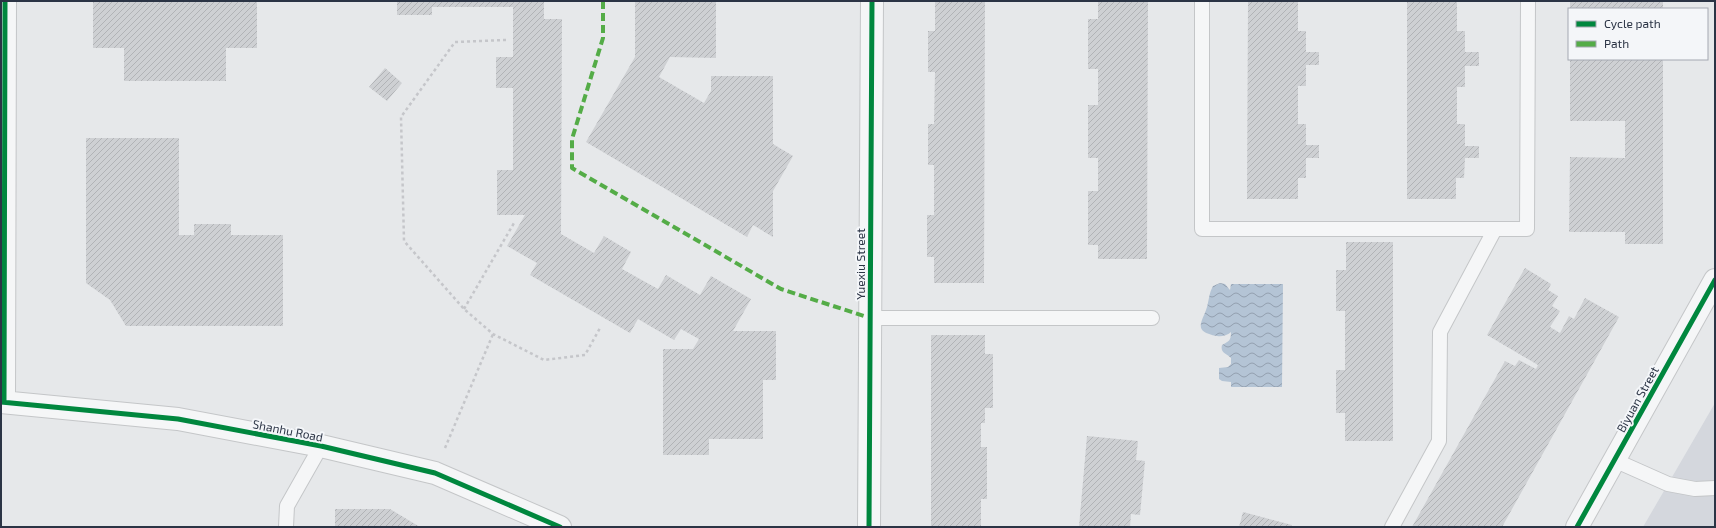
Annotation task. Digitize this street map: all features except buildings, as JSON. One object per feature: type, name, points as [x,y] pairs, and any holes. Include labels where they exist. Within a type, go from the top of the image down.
[{"type":"street","points":[[3,402],[5,1]]},
{"type":"street","name":"Yuexiu Street","points":[[869,527],[872,1]]},
{"type":"street","name":"Biyuan Street","points":[[1577,527],[1715,280]]},
{"type":"street","name":"Shanhu Road","points":[[3,402],[178,420],[321,446],[434,473],[560,527]]},
{"type":"lane","points":[[1202,1],[1202,229],[1527,229],[1528,1]]},
{"type":"lane","points":[[1392,527],[1439,441],[1440,332],[1495,229]]},
{"type":"lane","points":[[870,318],[1152,318]]},
{"type":"lane","points":[[286,527],[287,506],[321,446]]},
{"type":"lane","points":[[1614,460],[1668,484],[1695,488],[1715,488]]},
{"type":"path","points":[[506,40],[455,42],[401,117],[404,241],[464,309],[493,334],[544,360],[585,355],[600,328]]},
{"type":"path","points":[[464,309],[514,223]]},
{"type":"path","points":[[434,473],[493,334]]},
{"type":"shaded area","points":[[1715,403],[1715,527],[1643,527],[1668,484]]},
{"type":"water","points":[[1220,283],[1225,284],[1230,290],[1231,284],[1283,284],[1282,387],[1231,387],[1231,382],[1222,381],[1219,379],[1219,368],[1228,367],[1231,364],[1231,358],[1222,350],[1222,345],[1228,342],[1231,337],[1231,332],[1225,336],[1209,334],[1204,332],[1202,329],[1201,322],[1213,286]]},
{"type":"marked path","points":[[603,1],[603,38],[572,139],[572,168],[781,289],[870,318]]},
{"type":"cycle path","points":[[4,402],[5,1]]},
{"type":"cycle path","points":[[869,527],[872,1]]},
{"type":"cycle path","points":[[1577,527],[1715,280]]},
{"type":"cycle path","points":[[1,402],[178,419],[321,446],[435,473],[560,527]]}]
